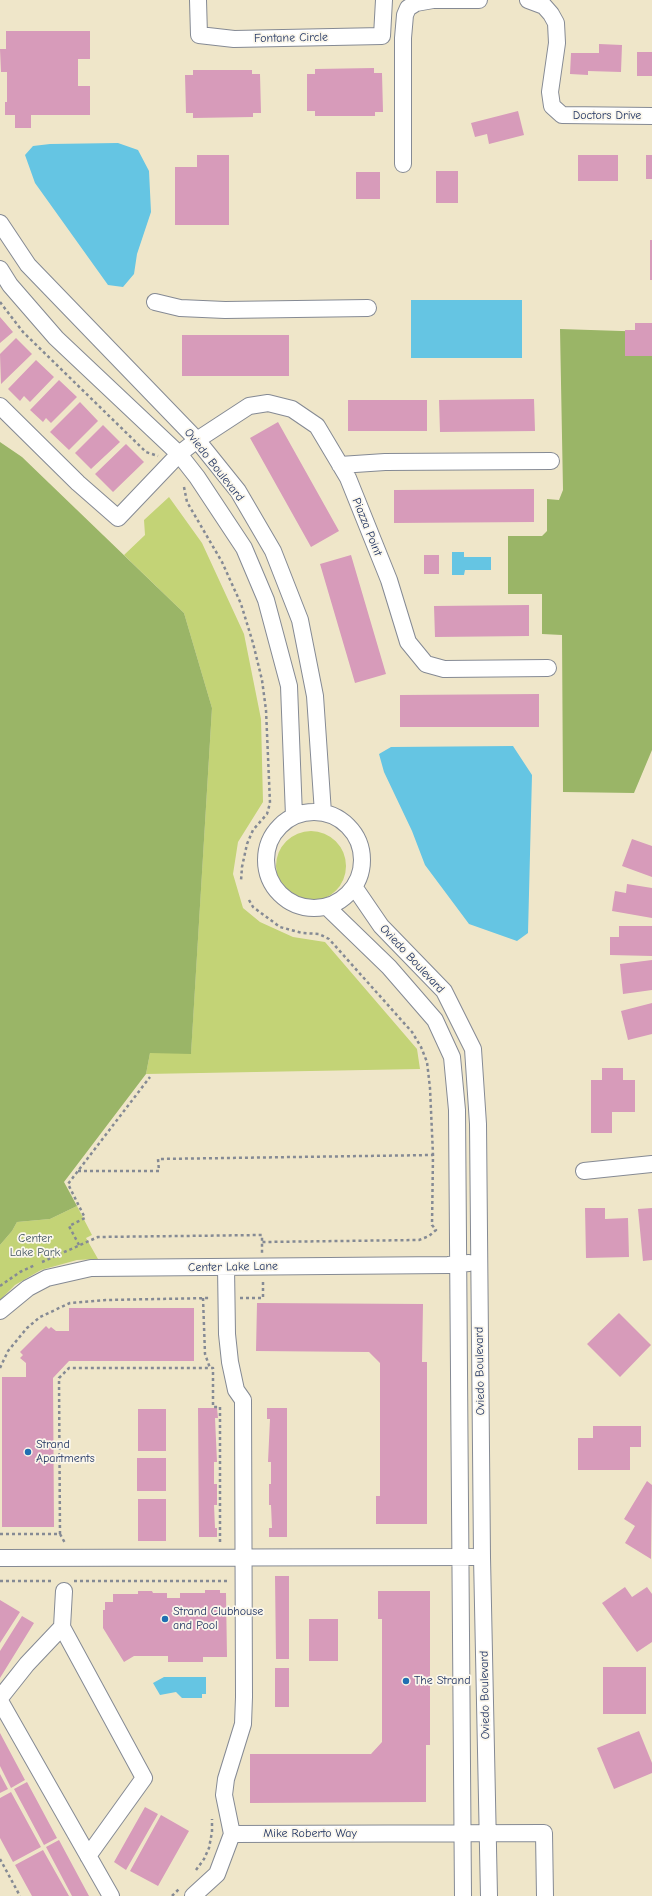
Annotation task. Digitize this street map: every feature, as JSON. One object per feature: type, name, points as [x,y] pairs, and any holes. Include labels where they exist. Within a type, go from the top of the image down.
[{"type":"street","name":"Fontane Circle","points":[[198,0],[199,35],[234,39],[382,36],[384,0]]},
{"type":"street","points":[[403,164],[403,38],[404,23],[408,8],[416,3],[433,0],[479,0]]},
{"type":"street","name":"Doctors Drive","points":[[528,0],[544,6],[556,23],[557,43],[550,100],[552,106],[562,115],[652,116]]},
{"type":"street","name":"Oviedo Boulevard","points":[[0,223],[28,265],[196,440],[238,491],[273,551],[300,620],[314,696],[322,812]]},
{"type":"street","name":"Oviedo Boulevard","points":[[0,269],[10,285],[56,338],[179,454],[197,477],[244,548],[266,600],[289,686],[294,816]]},
{"type":"street","points":[[155,302],[180,308],[225,310],[368,308]]},
{"type":"street","name":"Piazza Point","points":[[0,406],[78,483],[118,518],[179,454],[196,440],[248,406],[268,403],[292,409],[317,426],[348,478],[389,580],[408,642],[426,664],[444,669],[548,668]]},
{"type":"street","points":[[340,465],[385,462],[551,461]]},
{"type":"street","points":[[318,811],[322,812],[337,817],[353,830],[362,849],[362,869],[355,888],[340,902],[320,908],[300,907],[282,898],[270,881],[265,861],[268,842],[280,825],[294,816],[318,811]]},
{"type":"street","name":"Oviedo Boulevard","points":[[355,888],[381,926],[444,991],[473,1049],[478,1124],[478,1263],[482,1557],[489,1834],[489,1896]]},
{"type":"street","name":"Oviedo Boulevard","points":[[327,906],[389,967],[436,1020],[452,1057],[457,1110],[462,1557],[463,1896]]},
{"type":"street","points":[[584,1171],[652,1164]]},
{"type":"street","name":"Center Lake Lane","points":[[0,1311],[28,1288],[47,1278],[91,1268],[262,1267],[478,1263]]},
{"type":"street","points":[[187,1891],[217,1874],[232,1834],[224,1796],[226,1779],[242,1724],[244,1697],[243,1400],[236,1390],[230,1362],[226,1298],[226,1267]]},
{"type":"street","points":[[0,1558],[482,1557]]},
{"type":"street","points":[[63,1584],[62,1627],[144,1778],[88,1856]]},
{"type":"street","points":[[0,1698],[27,1664],[62,1627]]},
{"type":"street","points":[[0,1701],[111,1896]]},
{"type":"street","name":"Mike Roberto Way","points":[[232,1834],[544,1833],[545,1896]]},
{"type":"path","points":[[0,302],[23,332],[146,452],[159,456]]},
{"type":"path","points":[[183,483],[186,502],[222,562],[240,604],[253,643],[262,680],[266,710],[270,803],[267,814],[253,830],[247,844],[242,867],[241,881]]},
{"type":"path","points":[[248,900],[252,907],[280,927],[302,933],[319,934],[329,939],[412,1032],[422,1047],[427,1062],[430,1088],[433,1155],[432,1225],[436,1230],[429,1236],[420,1240],[262,1242]]},
{"type":"path","points":[[79,1245],[69,1226],[85,1218],[68,1184],[150,1077]]},
{"type":"path","points":[[78,1171],[159,1171],[158,1159],[433,1155]]},
{"type":"path","points":[[0,1286],[20,1272],[98,1237],[262,1235],[263,1298],[106,1300],[70,1304],[40,1317],[27,1328],[8,1351],[0,1368]]},
{"type":"path","points":[[203,1298],[205,1354],[210,1368],[213,1368],[213,1407],[220,1407],[222,1569],[231,1581],[231,1588]]},
{"type":"path","points":[[60,1534],[59,1378],[69,1368],[210,1368]]},
{"type":"path","points":[[0,1581],[63,1584],[231,1581]]},
{"type":"path","points":[[196,1871],[204,1859],[208,1848],[212,1832],[212,1817]]},
{"type":"path","points":[[0,1859],[20,1896]]},
{"type":"path","points":[[172,1896],[187,1891]]},
{"type":"green space","points":[[560,329],[652,332],[652,750],[634,793],[563,792],[562,635],[542,634],[542,594],[508,594],[508,536],[542,536],[547,531],[547,499],[559,500],[563,490]]},
{"type":"green space","points":[[0,442],[22,457],[184,613],[212,708],[191,1054],[150,1053],[146,1074],[64,1182],[77,1206],[50,1219],[17,1222],[12,1231],[0,1245]]},
{"type":"green space","points":[[169,497],[202,543],[244,634],[261,719],[263,802],[238,842],[233,874],[243,908],[260,922],[293,937],[325,942],[417,1049],[420,1069],[146,1074],[150,1053],[191,1053],[212,708],[184,613],[124,555],[145,535],[144,520]]},
{"type":"green space","points":[[311,831],[330,837],[340,847],[346,866],[340,885],[330,895],[311,901],[292,895],[282,885],[276,866],[282,847],[292,837]]},
{"type":"green space","name":"Center Lake Park","points":[[77,1206],[92,1235],[86,1238],[98,1259],[77,1260],[41,1270],[15,1285],[0,1300],[0,1245],[12,1231],[17,1222],[50,1219]]},
{"type":"water","points":[[118,143],[138,150],[149,171],[151,212],[137,254],[134,274],[123,287],[108,285],[35,183],[25,155],[33,146],[50,144]]},
{"type":"water","points":[[411,300],[522,300],[522,358],[411,358]]},
{"type":"water","points":[[452,552],[464,552],[464,557],[491,557],[491,570],[465,570],[464,575],[452,575]]},
{"type":"water","points":[[513,746],[532,775],[528,933],[517,941],[469,924],[425,865],[412,831],[384,772],[379,754],[391,747]]},
{"type":"water","points":[[164,1677],[206,1677],[206,1694],[202,1694],[202,1698],[182,1698],[176,1692],[160,1695],[153,1683]]},
{"type":"building","points":[[6,31],[90,31],[90,59],[78,59],[78,86],[90,86],[90,115],[31,115],[31,128],[15,128],[15,115],[5,115],[5,102],[7,102],[7,72],[1,72],[0,49],[6,49]]},
{"type":"building","points":[[599,44],[622,45],[621,72],[588,71],[588,75],[570,74],[571,53],[599,53]]},
{"type":"building","points":[[637,52],[652,52],[652,76],[637,76]]},
{"type":"building","points":[[374,68],[374,73],[382,73],[383,112],[375,112],[375,116],[315,116],[315,111],[307,111],[307,74],[315,74],[315,69]]},
{"type":"building","points":[[193,70],[252,70],[252,74],[260,74],[261,113],[253,113],[253,117],[193,118],[193,113],[186,113],[185,75],[193,75]]},
{"type":"building","points":[[518,111],[524,135],[489,144],[487,134],[475,137],[471,123]]},
{"type":"building","points":[[197,155],[229,155],[229,225],[175,225],[175,167],[197,167]]},
{"type":"building","points":[[578,155],[618,155],[618,181],[578,181]]},
{"type":"building","points":[[646,155],[652,155],[652,179],[646,179]]},
{"type":"building","points":[[436,171],[458,171],[458,203],[436,203]]},
{"type":"building","points":[[356,172],[380,172],[380,199],[356,199]]},
{"type":"building","points":[[650,240],[652,240],[652,280],[650,280]]},
{"type":"building","points":[[0,317],[13,332],[0,343]]},
{"type":"building","points":[[635,323],[652,323],[652,356],[625,356],[625,330],[635,330]]},
{"type":"building","points":[[182,335],[289,335],[289,376],[182,376]]},
{"type":"building","points":[[16,338],[32,354],[1,384],[0,354]]},
{"type":"building","points":[[36,360],[54,377],[30,402],[24,396],[20,401],[8,389]]},
{"type":"building","points":[[59,380],[77,397],[51,423],[46,418],[43,422],[30,410]]},
{"type":"building","points":[[534,399],[535,431],[440,432],[439,400]]},
{"type":"building","points":[[348,400],[427,400],[427,431],[348,431]]},
{"type":"building","points":[[80,402],[98,421],[69,450],[50,432]]},
{"type":"building","points":[[278,422],[339,531],[311,547],[250,438]]},
{"type":"building","points":[[103,425],[120,442],[91,469],[75,453]]},
{"type":"building","points":[[126,444],[144,462],[113,492],[95,474]]},
{"type":"building","points":[[534,489],[534,522],[394,523],[394,490]]},
{"type":"building","points":[[351,555],[386,674],[355,683],[320,564]]},
{"type":"building","points":[[424,555],[439,555],[439,574],[424,574]]},
{"type":"building","points":[[529,605],[529,636],[435,637],[434,606]]},
{"type":"building","points":[[539,694],[539,727],[400,727],[400,695]]},
{"type":"building","points":[[632,839],[652,846],[652,877],[622,866]]},
{"type":"building","points":[[627,884],[652,888],[652,918],[612,911],[615,891],[626,893]]},
{"type":"building","points":[[619,926],[652,926],[652,956],[610,955],[610,937],[619,937]]},
{"type":"building","points":[[652,960],[652,990],[623,994],[620,964]]},
{"type":"building","points":[[652,1003],[652,1034],[628,1040],[621,1011]]},
{"type":"building","points":[[602,1068],[623,1068],[623,1080],[635,1080],[635,1112],[612,1112],[612,1133],[591,1133],[591,1080],[602,1080]]},
{"type":"building","points":[[585,1208],[605,1208],[605,1219],[628,1218],[629,1257],[586,1258]]},
{"type":"building","points":[[652,1208],[652,1260],[643,1261],[638,1209]]},
{"type":"building","points":[[257,1303],[423,1304],[422,1362],[427,1362],[427,1524],[376,1524],[376,1496],[380,1496],[380,1363],[369,1352],[256,1351]]},
{"type":"building","name":"Strand Apartments","points":[[69,1308],[194,1308],[194,1361],[69,1361],[53,1378],[54,1527],[2,1527],[2,1377],[26,1377],[26,1363],[20,1358],[23,1355],[20,1352],[46,1326],[49,1329],[51,1327],[56,1331],[69,1331]]},
{"type":"building","points":[[619,1313],[651,1345],[620,1377],[587,1344]]},
{"type":"building","points":[[198,1408],[217,1408],[218,1418],[215,1418],[217,1462],[214,1462],[214,1484],[217,1484],[217,1505],[214,1505],[217,1537],[199,1537]]},
{"type":"building","points":[[267,1408],[287,1408],[287,1537],[269,1537],[269,1528],[272,1528],[271,1505],[269,1505],[271,1462],[268,1462],[270,1419],[267,1419]]},
{"type":"building","points":[[138,1409],[166,1409],[166,1451],[138,1451]]},
{"type":"building","points":[[593,1426],[641,1426],[641,1447],[630,1447],[630,1470],[578,1470],[578,1438],[593,1438]]},
{"type":"building","points":[[137,1458],[166,1458],[166,1491],[137,1491]]},
{"type":"building","points":[[647,1481],[652,1485],[651,1559],[625,1543],[635,1526],[624,1519]]},
{"type":"building","points":[[138,1499],[166,1499],[166,1541],[138,1541]]},
{"type":"building","points":[[275,1576],[289,1576],[289,1659],[276,1659]]},
{"type":"building","points":[[625,1587],[632,1597],[647,1587],[652,1594],[652,1642],[637,1652],[602,1603]]},
{"type":"building","name":"Strand Clubhouse and Pool","points":[[205,1590],[220,1590],[220,1593],[226,1593],[227,1657],[203,1657],[203,1662],[168,1662],[168,1656],[134,1656],[124,1662],[103,1628],[103,1610],[105,1610],[105,1602],[113,1602],[113,1594],[138,1594],[138,1591],[152,1591],[153,1593],[167,1593],[167,1598],[180,1598],[180,1593],[205,1593]]},
{"type":"building","name":"The Strand","points":[[378,1591],[430,1591],[430,1745],[426,1745],[426,1802],[250,1803],[250,1754],[371,1754],[382,1742],[382,1619],[378,1619]]},
{"type":"building","points":[[0,1600],[20,1612],[0,1643]]},
{"type":"building","points":[[22,1616],[34,1623],[0,1678],[0,1651]]},
{"type":"building","points":[[309,1619],[338,1619],[338,1661],[309,1661]]},
{"type":"building","points":[[603,1667],[646,1667],[646,1714],[603,1714]]},
{"type":"building","points":[[275,1668],[289,1668],[289,1707],[275,1707]]},
{"type":"building","points":[[639,1731],[652,1763],[652,1773],[614,1789],[597,1748]]},
{"type":"building","points":[[0,1733],[25,1780],[11,1788],[0,1766]]},
{"type":"building","points":[[0,1774],[8,1789],[0,1793]]},
{"type":"building","points":[[27,1782],[57,1838],[44,1845],[14,1789]]},
{"type":"building","points":[[11,1792],[41,1847],[13,1862],[0,1838],[0,1798]]},
{"type":"building","points":[[145,1807],[158,1814],[126,1870],[114,1862]]},
{"type":"building","points":[[161,1815],[189,1831],[158,1886],[130,1871]]},
{"type":"building","points":[[59,1840],[89,1896],[72,1896],[46,1847]]},
{"type":"building","points":[[43,1850],[69,1896],[32,1896],[15,1865]]},
{"type":"place","name":"Strand Apartments","points":[[28,1452]]},
{"type":"place","name":"Strand Clubhouse and Pool","points":[[165,1619]]},
{"type":"place","name":"The Strand","points":[[406,1681]]}]
